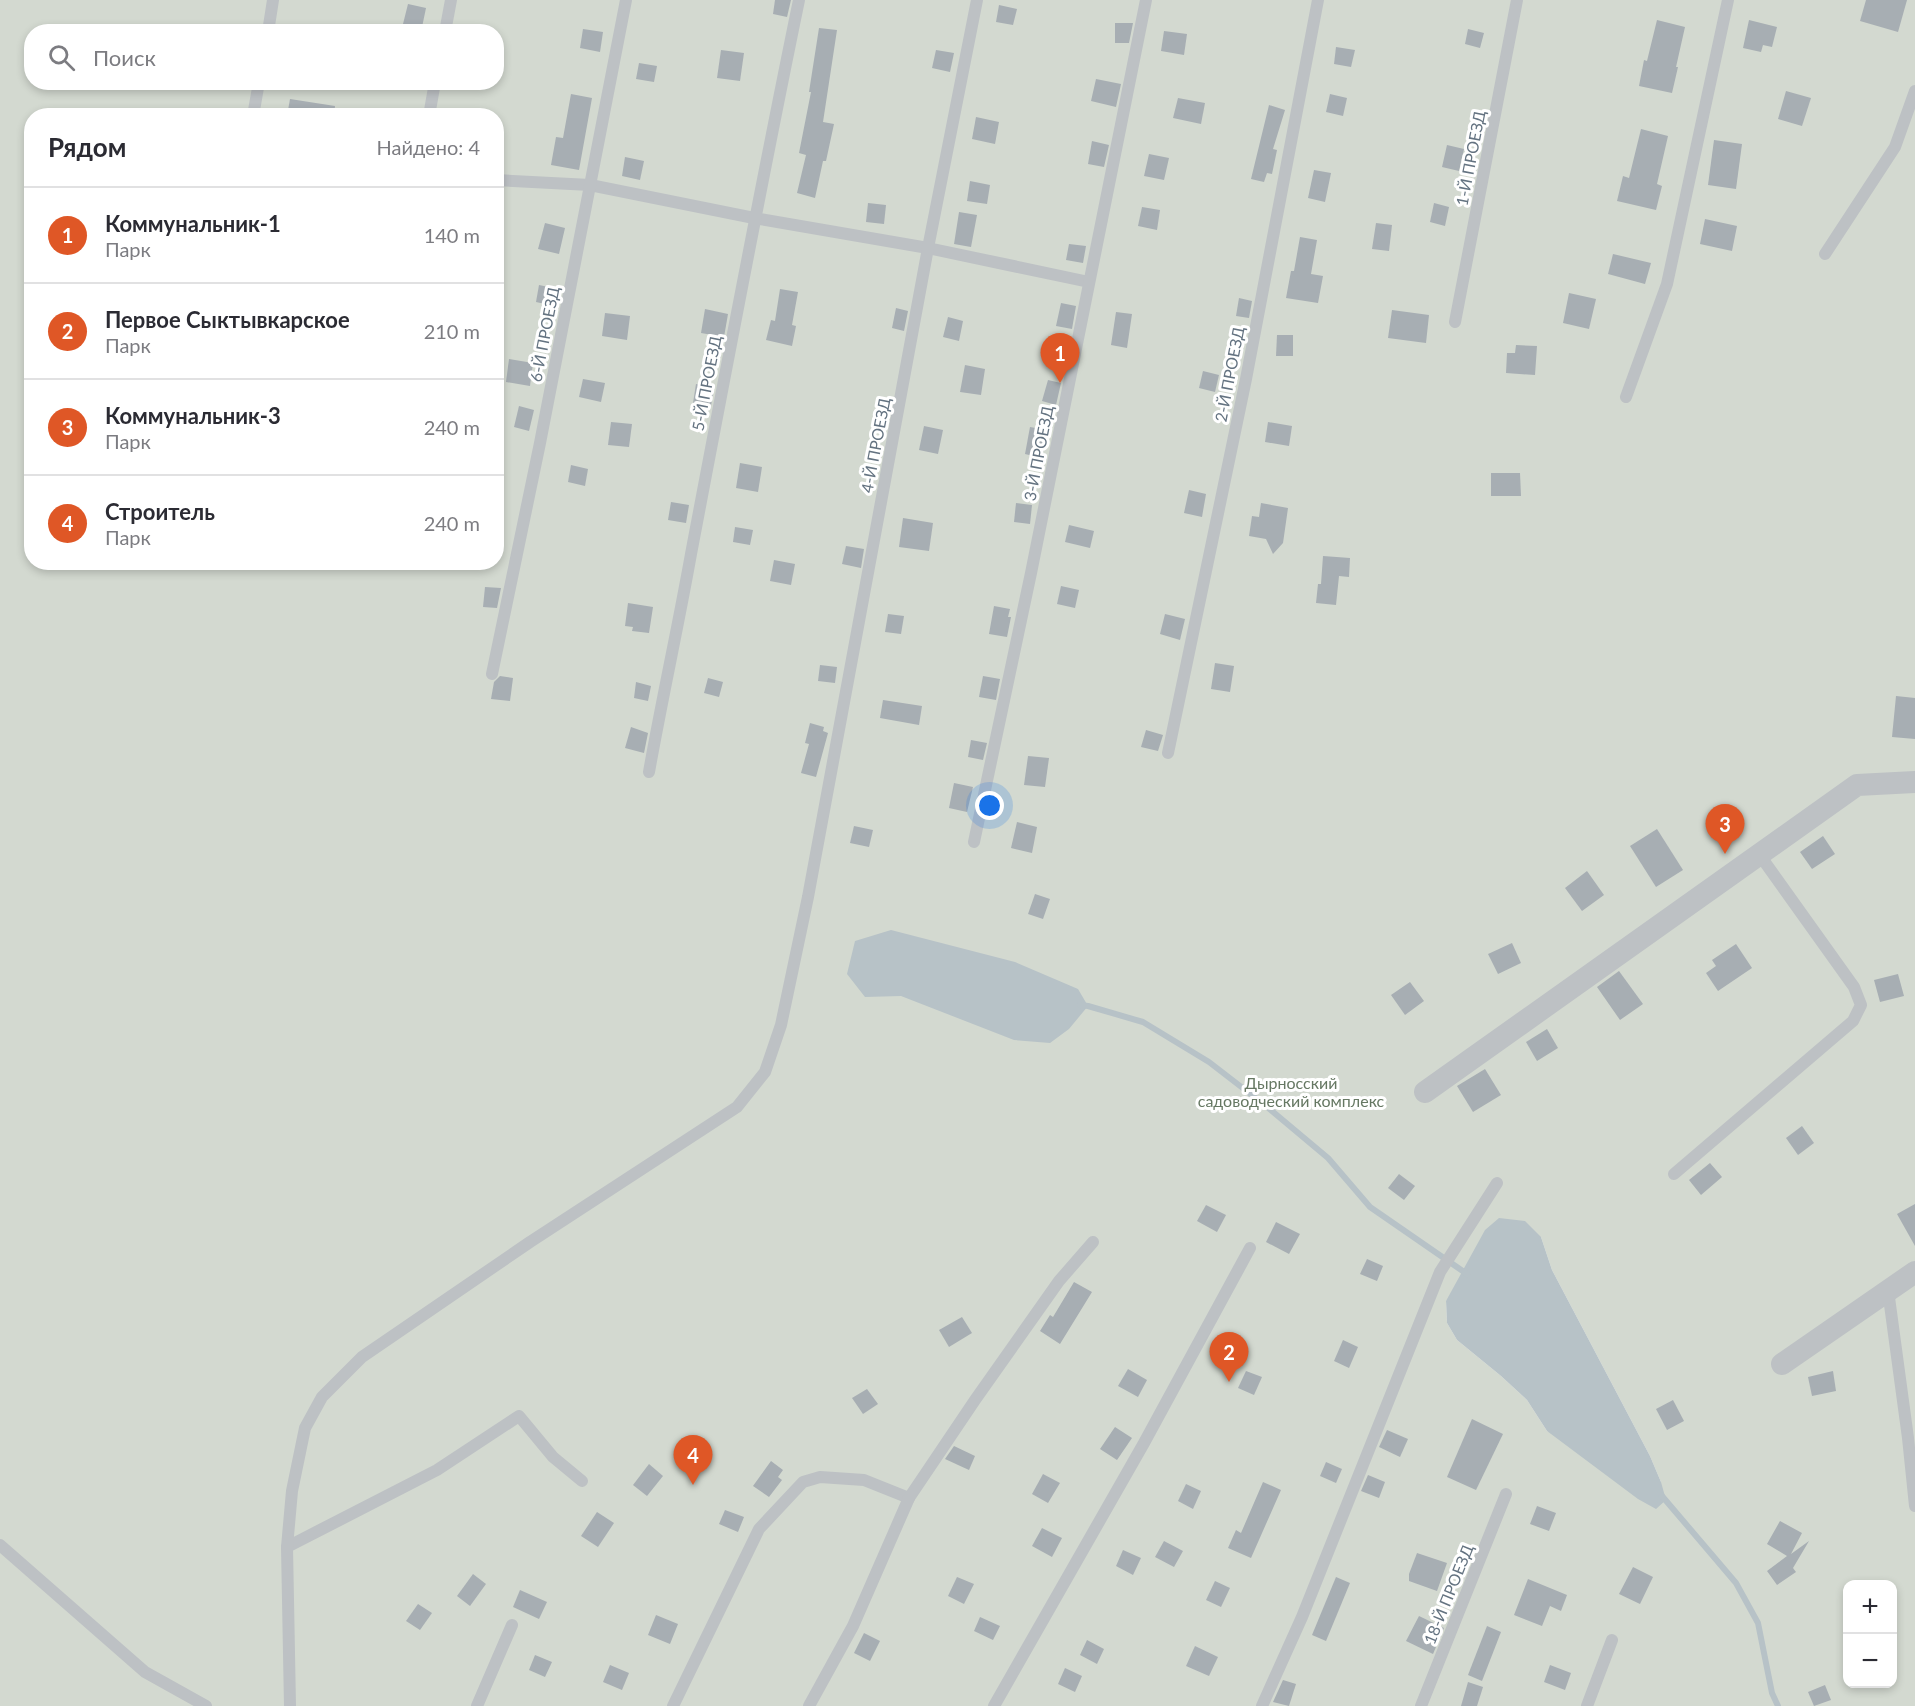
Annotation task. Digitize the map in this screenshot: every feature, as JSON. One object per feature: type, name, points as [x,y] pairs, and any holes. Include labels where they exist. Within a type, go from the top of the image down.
[{"type":"street","points":[[1425,1092],[1857,785],[1915,782]]},
{"type":"street","points":[[1782,1364],[1915,1272]]},
{"type":"lane","points":[[268,24],[273,0]]},
{"type":"lane","points":[[446,24],[451,0]]},
{"type":"lane","name":"6-Й ПРОЕЗД","points":[[492,674],[626,0]]},
{"type":"lane","name":"5-Й ПРОЕЗД","points":[[649,772],[754,218],[799,0]]},
{"type":"lane","name":"4-Й ПРОЕЗД","points":[[290,1706],[287,1547],[292,1491],[305,1428],[322,1396],[362,1357],[530,1242],[737,1107],[765,1072],[781,1025],[808,897],[928,248],[977,0]]},
{"type":"lane","name":"3-Й ПРОЕЗД","points":[[974,842],[1034,561],[1146,0]]},
{"type":"lane","name":"2-Й ПРОЕЗД","points":[[1168,753],[1246,379],[1318,0]]},
{"type":"lane","name":"1-Й ПРОЕЗД","points":[[1455,322],[1516,0]]},
{"type":"lane","points":[[1626,397],[1667,284],[1728,0]]},
{"type":"lane","points":[[254,108],[258,90]]},
{"type":"lane","points":[[430,108],[434,90]]},
{"type":"lane","points":[[1825,254],[1895,147],[1915,91]]},
{"type":"lane","points":[[504,180],[590,185],[754,218],[928,248],[1089,282]]},
{"type":"lane","points":[[1674,1174],[1853,1021],[1861,1005],[1854,987],[1759,854]]},
{"type":"lane","points":[[1262,1706],[1302,1617],[1440,1272],[1497,1183]]},
{"type":"lane","points":[[809,1706],[853,1626],[909,1498],[1059,1281],[1093,1242]]},
{"type":"lane","points":[[994,1706],[1144,1443],[1250,1248]]},
{"type":"lane","points":[[1888,1290],[1915,1506]]},
{"type":"lane","points":[[287,1547],[437,1470],[519,1416],[553,1457],[582,1481]]},
{"type":"lane","points":[[673,1706],[759,1529],[803,1482],[820,1477],[864,1480],[909,1498]]},
{"type":"lane","name":"18-Й ПРОЕЗД","points":[[1421,1706],[1506,1494]]},
{"type":"lane","points":[[0,1545],[145,1672],[206,1706]]},
{"type":"lane","points":[[477,1706],[512,1625]]},
{"type":"lane","points":[[1587,1706],[1612,1640]]},
{"type":"green space","name":"Дырносский садоводческий комплекс","points":[[0,0],[1915,0],[1915,1706],[0,1706]],"holes":[[[1541,1237],[1552,1270],[1650,1456],[1661,1482],[1547,1431],[1527,1400],[1457,1340],[1447,1323],[1446,1301]]]},
{"type":"shaded area","points":[[891,930],[1015,962],[1078,989],[1088,1006],[1069,1029],[1050,1043],[1014,1040],[901,996],[865,997],[847,974],[855,941]]},
{"type":"shaded area","points":[[1499,1218],[1525,1221],[1541,1237],[1552,1270],[1650,1456],[1661,1482],[1666,1500],[1656,1509],[1638,1499],[1547,1431],[1527,1400],[1457,1340],[1447,1323],[1446,1301],[1485,1230]]},
{"type":"building","points":[[775,0],[791,0],[787,17],[773,14]]},
{"type":"building","points":[[1866,0],[1907,0],[1898,32],[1860,21]]},
{"type":"building","points":[[408,4],[426,8],[423,24],[403,24]]},
{"type":"building","points":[[999,5],[1017,9],[1013,25],[996,22]]},
{"type":"building","points":[[1657,20],[1685,27],[1672,93],[1639,86],[1644,60],[1647,61]]},
{"type":"building","points":[[1749,20],[1777,27],[1772,47],[1763,45],[1761,52],[1743,48]]},
{"type":"building","points":[[1115,23],[1133,23],[1129,43],[1115,43]]},
{"type":"building","points":[[819,28],[837,30],[823,122],[834,124],[815,198],[797,193],[806,155],[799,153],[811,92],[809,92]]},
{"type":"building","points":[[583,29],[603,32],[600,52],[580,48]]},
{"type":"building","points":[[1468,29],[1484,33],[1480,48],[1465,44]]},
{"type":"building","points":[[1164,31],[1187,34],[1184,55],[1161,51]]},
{"type":"building","points":[[1336,47],[1355,50],[1351,67],[1334,64]]},
{"type":"building","points":[[721,50],[744,53],[740,81],[717,78]]},
{"type":"building","points":[[936,50],[954,53],[950,72],[932,68]]},
{"type":"building","points":[[639,63],[657,66],[654,82],[636,79]]},
{"type":"building","points":[[1096,79],[1121,84],[1116,107],[1091,101]]},
{"type":"building","points":[[1786,91],[1811,98],[1802,126],[1778,119]]},
{"type":"building","points":[[571,94],[592,98],[579,170],[551,165],[556,137],[563,138]]},
{"type":"building","points":[[1330,94],[1347,98],[1343,116],[1326,112]]},
{"type":"building","points":[[1178,98],[1205,103],[1201,124],[1173,118]]},
{"type":"building","points":[[290,99],[335,106],[335,108],[288,108]]},
{"type":"building","points":[[1269,105],[1285,110],[1273,149],[1277,150],[1272,174],[1267,173],[1264,182],[1251,179]]},
{"type":"building","points":[[976,117],[999,122],[995,144],[972,139]]},
{"type":"building","points":[[1641,129],[1668,136],[1657,184],[1662,186],[1656,210],[1617,201],[1623,176],[1629,178]]},
{"type":"building","points":[[1714,140],[1742,144],[1736,189],[1708,185]]},
{"type":"building","points":[[1092,141],[1109,145],[1104,167],[1088,164]]},
{"type":"building","points":[[1447,145],[1464,149],[1459,171],[1442,167]]},
{"type":"building","points":[[1149,154],[1169,158],[1164,180],[1144,176]]},
{"type":"building","points":[[625,157],[644,161],[640,180],[622,176]]},
{"type":"building","points":[[1314,170],[1331,173],[1325,202],[1308,198]]},
{"type":"building","points":[[970,181],[990,185],[987,204],[967,201]]},
{"type":"building","points":[[868,203],[886,205],[884,224],[866,222]]},
{"type":"building","points":[[1434,203],[1449,207],[1445,226],[1430,222]]},
{"type":"building","points":[[1142,207],[1160,210],[1157,230],[1138,226]]},
{"type":"building","points":[[959,212],[977,215],[971,247],[954,244]]},
{"type":"building","points":[[1705,219],[1737,226],[1732,251],[1700,244]]},
{"type":"building","points":[[545,223],[565,228],[559,254],[538,249]]},
{"type":"building","points":[[1376,223],[1392,225],[1389,251],[1372,249]]},
{"type":"building","points":[[1300,237],[1317,240],[1311,274],[1323,276],[1318,303],[1286,298]]},
{"type":"building","points":[[1069,244],[1086,246],[1083,263],[1066,260]]},
{"type":"building","points":[[1613,254],[1651,263],[1645,284],[1608,274]]},
{"type":"building","points":[[539,285],[558,289],[554,306],[536,302]]},
{"type":"building","points":[[780,289],[798,292],[792,325],[796,326],[792,346],[766,340],[771,320],[775,321]]},
{"type":"building","points":[[1569,293],[1596,299],[1589,329],[1563,323]]},
{"type":"building","points":[[1239,298],[1252,301],[1249,318],[1236,316]]},
{"type":"building","points":[[1061,303],[1076,306],[1072,329],[1056,326]]},
{"type":"building","points":[[896,308],[908,311],[904,331],[892,328]]},
{"type":"building","points":[[705,309],[728,314],[724,337],[701,333]]},
{"type":"building","points":[[1392,310],[1429,315],[1426,343],[1388,338]]},
{"type":"building","points":[[1116,312],[1132,314],[1127,348],[1111,345]]},
{"type":"building","points":[[605,313],[630,316],[627,340],[602,336]]},
{"type":"building","points":[[948,317],[963,321],[959,341],[943,337]]},
{"type":"building","points":[[1277,335],[1293,335],[1293,356],[1276,356]]},
{"type":"building","points":[[1516,345],[1537,346],[1535,375],[1506,373],[1507,353],[1515,353]]},
{"type":"building","points":[[509,359],[533,363],[530,386],[506,382]]},
{"type":"building","points":[[965,365],[985,369],[981,395],[960,392]]},
{"type":"building","points":[[1203,371],[1219,375],[1215,392],[1199,388]]},
{"type":"building","points":[[583,379],[605,383],[601,402],[579,397]]},
{"type":"building","points":[[1048,380],[1061,383],[1056,405],[1042,401]]},
{"type":"building","points":[[696,384],[714,387],[711,406],[693,403]]},
{"type":"building","points":[[519,406],[534,410],[529,431],[514,427]]},
{"type":"building","points":[[611,422],[632,424],[629,447],[608,445]]},
{"type":"building","points":[[1268,422],[1292,426],[1289,446],[1265,442]]},
{"type":"building","points":[[924,426],[943,430],[938,454],[919,450]]},
{"type":"building","points":[[1030,427],[1047,430],[1042,458],[1025,454]]},
{"type":"building","points":[[740,463],[762,467],[758,492],[736,488]]},
{"type":"building","points":[[571,465],[588,469],[585,486],[568,482]]},
{"type":"building","points":[[1491,473],[1520,473],[1521,496],[1491,496]]},
{"type":"building","points":[[1189,490],[1206,494],[1202,517],[1184,513]]},
{"type":"building","points":[[671,502],[689,505],[686,523],[668,520]]},
{"type":"building","points":[[1016,503],[1032,505],[1030,524],[1014,522]]},
{"type":"building","points":[[1261,503],[1288,508],[1283,543],[1273,554],[1266,539],[1249,536],[1252,516],[1259,517]]},
{"type":"building","points":[[903,518],[933,523],[929,551],[899,547]]},
{"type":"building","points":[[1069,525],[1094,531],[1090,548],[1065,542]]},
{"type":"building","points":[[735,527],[753,530],[750,545],[733,542]]},
{"type":"building","points":[[846,546],[864,549],[861,568],[842,564]]},
{"type":"building","points":[[1323,556],[1350,558],[1349,577],[1339,576],[1336,605],[1316,603],[1318,584],[1321,584]]},
{"type":"building","points":[[774,560],[795,564],[791,585],[770,581]]},
{"type":"building","points":[[1061,586],[1079,590],[1075,608],[1057,604]]},
{"type":"building","points":[[485,587],[501,588],[497,608],[483,607]]},
{"type":"building","points":[[628,603],[653,607],[649,633],[632,631],[633,627],[625,626]]},
{"type":"building","points":[[994,606],[1010,609],[1008,617],[1011,617],[1007,637],[989,634]]},
{"type":"building","points":[[888,614],[904,616],[901,634],[885,632]]},
{"type":"building","points":[[1165,614],[1185,619],[1180,640],[1160,634]]},
{"type":"building","points":[[1215,663],[1234,666],[1230,692],[1211,689]]},
{"type":"building","points":[[820,665],[837,667],[835,683],[818,681]]},
{"type":"building","points":[[500,676],[513,678],[510,701],[491,699],[494,682]]},
{"type":"building","points":[[983,676],[1000,679],[996,700],[979,697]]},
{"type":"building","points":[[708,678],[723,682],[719,697],[704,693]]},
{"type":"building","points":[[636,682],[651,686],[648,701],[634,698]]},
{"type":"building","points":[[1896,696],[1915,698],[1915,739],[1892,737]]},
{"type":"building","points":[[883,700],[922,706],[919,725],[880,718]]},
{"type":"building","points":[[810,723],[824,727],[823,731],[828,733],[816,777],[801,773],[809,744],[805,743]]},
{"type":"building","points":[[631,727],[648,733],[644,753],[625,748]]},
{"type":"building","points":[[1146,730],[1163,735],[1158,751],[1141,747]]},
{"type":"building","points":[[971,740],[987,743],[983,760],[968,757]]},
{"type":"building","points":[[1028,756],[1049,758],[1045,787],[1024,785]]},
{"type":"building","points":[[954,783],[973,787],[967,812],[949,808]]},
{"type":"building","points":[[1017,822],[1037,827],[1032,853],[1011,848]]},
{"type":"building","points":[[854,826],[873,830],[869,847],[850,843]]},
{"type":"building","points":[[1657,829],[1683,870],[1656,887],[1630,846]]},
{"type":"building","points":[[1823,836],[1835,854],[1812,869],[1800,852]]},
{"type":"building","points":[[1587,871],[1604,895],[1582,911],[1565,888]]},
{"type":"building","points":[[1035,894],[1050,899],[1043,919],[1028,914]]},
{"type":"building","points":[[1512,943],[1521,963],[1498,974],[1488,954]]},
{"type":"building","points":[[1736,944],[1752,968],[1718,991],[1706,973],[1716,966],[1712,960]]},
{"type":"building","points":[[1619,971],[1643,1004],[1620,1020],[1597,987]]},
{"type":"building","points":[[1898,974],[1904,996],[1880,1002],[1874,980]]},
{"type":"building","points":[[1410,982],[1424,1001],[1405,1015],[1391,995]]},
{"type":"building","points":[[1547,1029],[1558,1048],[1537,1061],[1526,1042]]},
{"type":"building","points":[[1485,1069],[1501,1095],[1473,1112],[1457,1086]]},
{"type":"building","points":[[1802,1126],[1814,1143],[1798,1155],[1786,1138]]},
{"type":"building","points":[[1710,1163],[1722,1177],[1701,1195],[1689,1180]]},
{"type":"building","points":[[1399,1174],[1415,1186],[1404,1200],[1388,1188]]},
{"type":"building","points":[[1915,1204],[1915,1246],[1897,1214]]},
{"type":"building","points":[[1206,1205],[1226,1215],[1217,1232],[1197,1221]]},
{"type":"building","points":[[1276,1222],[1300,1234],[1289,1254],[1266,1242]]},
{"type":"building","points":[[1367,1259],[1383,1266],[1377,1281],[1360,1274]]},
{"type":"building","points":[[1074,1282],[1092,1292],[1060,1344],[1040,1331],[1050,1315],[1053,1317]]},
{"type":"building","points":[[962,1317],[972,1333],[949,1347],[939,1330]]},
{"type":"building","points":[[1343,1340],[1358,1347],[1349,1368],[1334,1361]]},
{"type":"building","points":[[1128,1369],[1147,1380],[1138,1397],[1118,1386]]},
{"type":"building","points":[[1246,1371],[1262,1377],[1254,1395],[1238,1388]]},
{"type":"building","points":[[1833,1371],[1836,1391],[1812,1396],[1808,1377]]},
{"type":"building","points":[[867,1389],[878,1404],[863,1414],[852,1398]]},
{"type":"building","points":[[1673,1400],[1684,1421],[1667,1430],[1656,1409]]},
{"type":"building","points":[[1472,1419],[1503,1434],[1476,1490],[1447,1477]]},
{"type":"building","points":[[1115,1427],[1132,1438],[1117,1460],[1100,1449]]},
{"type":"building","points":[[1387,1430],[1408,1439],[1400,1457],[1379,1447]]},
{"type":"building","points":[[954,1446],[975,1456],[969,1470],[945,1459]]},
{"type":"building","points":[[771,1461],[783,1470],[778,1477],[782,1480],[769,1497],[753,1486]]},
{"type":"building","points":[[1326,1462],[1342,1469],[1336,1483],[1320,1476]]},
{"type":"building","points":[[649,1464],[663,1476],[647,1496],[633,1485]]},
{"type":"building","points":[[1043,1474],[1060,1483],[1048,1503],[1032,1494]]},
{"type":"building","points":[[1368,1475],[1385,1482],[1379,1498],[1361,1491]]},
{"type":"building","points":[[1263,1482],[1281,1490],[1251,1558],[1228,1548],[1236,1530],[1241,1533]]},
{"type":"building","points":[[1186,1484],[1201,1491],[1193,1509],[1178,1501]]},
{"type":"building","points":[[1537,1506],[1556,1513],[1549,1531],[1530,1524]]},
{"type":"building","points":[[725,1510],[744,1517],[738,1532],[719,1524]]},
{"type":"building","points":[[597,1512],[614,1523],[598,1547],[581,1536]]},
{"type":"building","points":[[1780,1521],[1802,1533],[1791,1554],[1809,1541],[1793,1568],[1796,1572],[1777,1585],[1767,1571],[1787,1556],[1767,1544]]},
{"type":"building","points":[[1042,1528],[1062,1538],[1052,1557],[1032,1546]]},
{"type":"building","points":[[1164,1541],[1183,1551],[1174,1567],[1155,1557]]},
{"type":"building","points":[[1123,1550],[1141,1558],[1133,1575],[1116,1566]]},
{"type":"building","points":[[1417,1553],[1447,1563],[1437,1591],[1409,1581],[1409,1574]]},
{"type":"building","points":[[1633,1567],[1653,1577],[1640,1604],[1619,1594]]},
{"type":"building","points":[[473,1574],[486,1584],[470,1606],[457,1596]]},
{"type":"building","points":[[957,1577],[974,1584],[964,1604],[948,1596]]},
{"type":"building","points":[[1336,1577],[1350,1583],[1326,1641],[1312,1635]]},
{"type":"building","points":[[1528,1579],[1567,1595],[1561,1611],[1550,1606],[1542,1626],[1514,1615]]},
{"type":"building","points":[[1215,1581],[1230,1588],[1221,1607],[1206,1600]]},
{"type":"building","points":[[520,1590],[547,1602],[539,1619],[513,1607]]},
{"type":"building","points":[[418,1604],[432,1613],[420,1630],[406,1621]]},
{"type":"building","points":[[656,1615],[678,1624],[670,1644],[648,1635]]},
{"type":"building","points":[[1419,1616],[1444,1628],[1433,1654],[1406,1641]]},
{"type":"building","points":[[980,1617],[1000,1626],[993,1640],[974,1631]]},
{"type":"building","points":[[1487,1626],[1501,1632],[1482,1681],[1468,1675]]},
{"type":"building","points":[[864,1633],[880,1641],[870,1661],[854,1653]]},
{"type":"building","points":[[1087,1640],[1104,1649],[1097,1664],[1080,1655]]},
{"type":"building","points":[[1195,1646],[1218,1657],[1209,1676],[1186,1666]]},
{"type":"building","points":[[535,1655],[552,1662],[545,1677],[529,1670]]},
{"type":"building","points":[[610,1665],[629,1673],[622,1690],[603,1682]]},
{"type":"building","points":[[1550,1665],[1571,1673],[1565,1690],[1544,1682]]},
{"type":"building","points":[[1065,1668],[1082,1676],[1075,1692],[1058,1684]]},
{"type":"building","points":[[1283,1680],[1296,1684],[1289,1706],[1273,1702]]},
{"type":"building","points":[[1468,1682],[1483,1687],[1477,1706],[1461,1706]]},
{"type":"building","points":[[1825,1685],[1831,1700],[1814,1706],[1808,1692]]},
{"type":"waterway","points":[[1080,1005],[1143,1022],[1209,1062],[1328,1158],[1370,1207],[1467,1274]]},
{"type":"waterway","points":[[1662,1496],[1736,1583],[1758,1623],[1772,1693],[1778,1706]]},
{"type":"place","name":"Коммунальник-1","points":[[1060,383]]},
{"type":"place","name":"Коммунальник-3","points":[[1725,854]]},
{"type":"place","name":"Первое Сыктывкарское","points":[[1229,1382]]},
{"type":"place","name":"Строитель","points":[[693,1485]]}]
